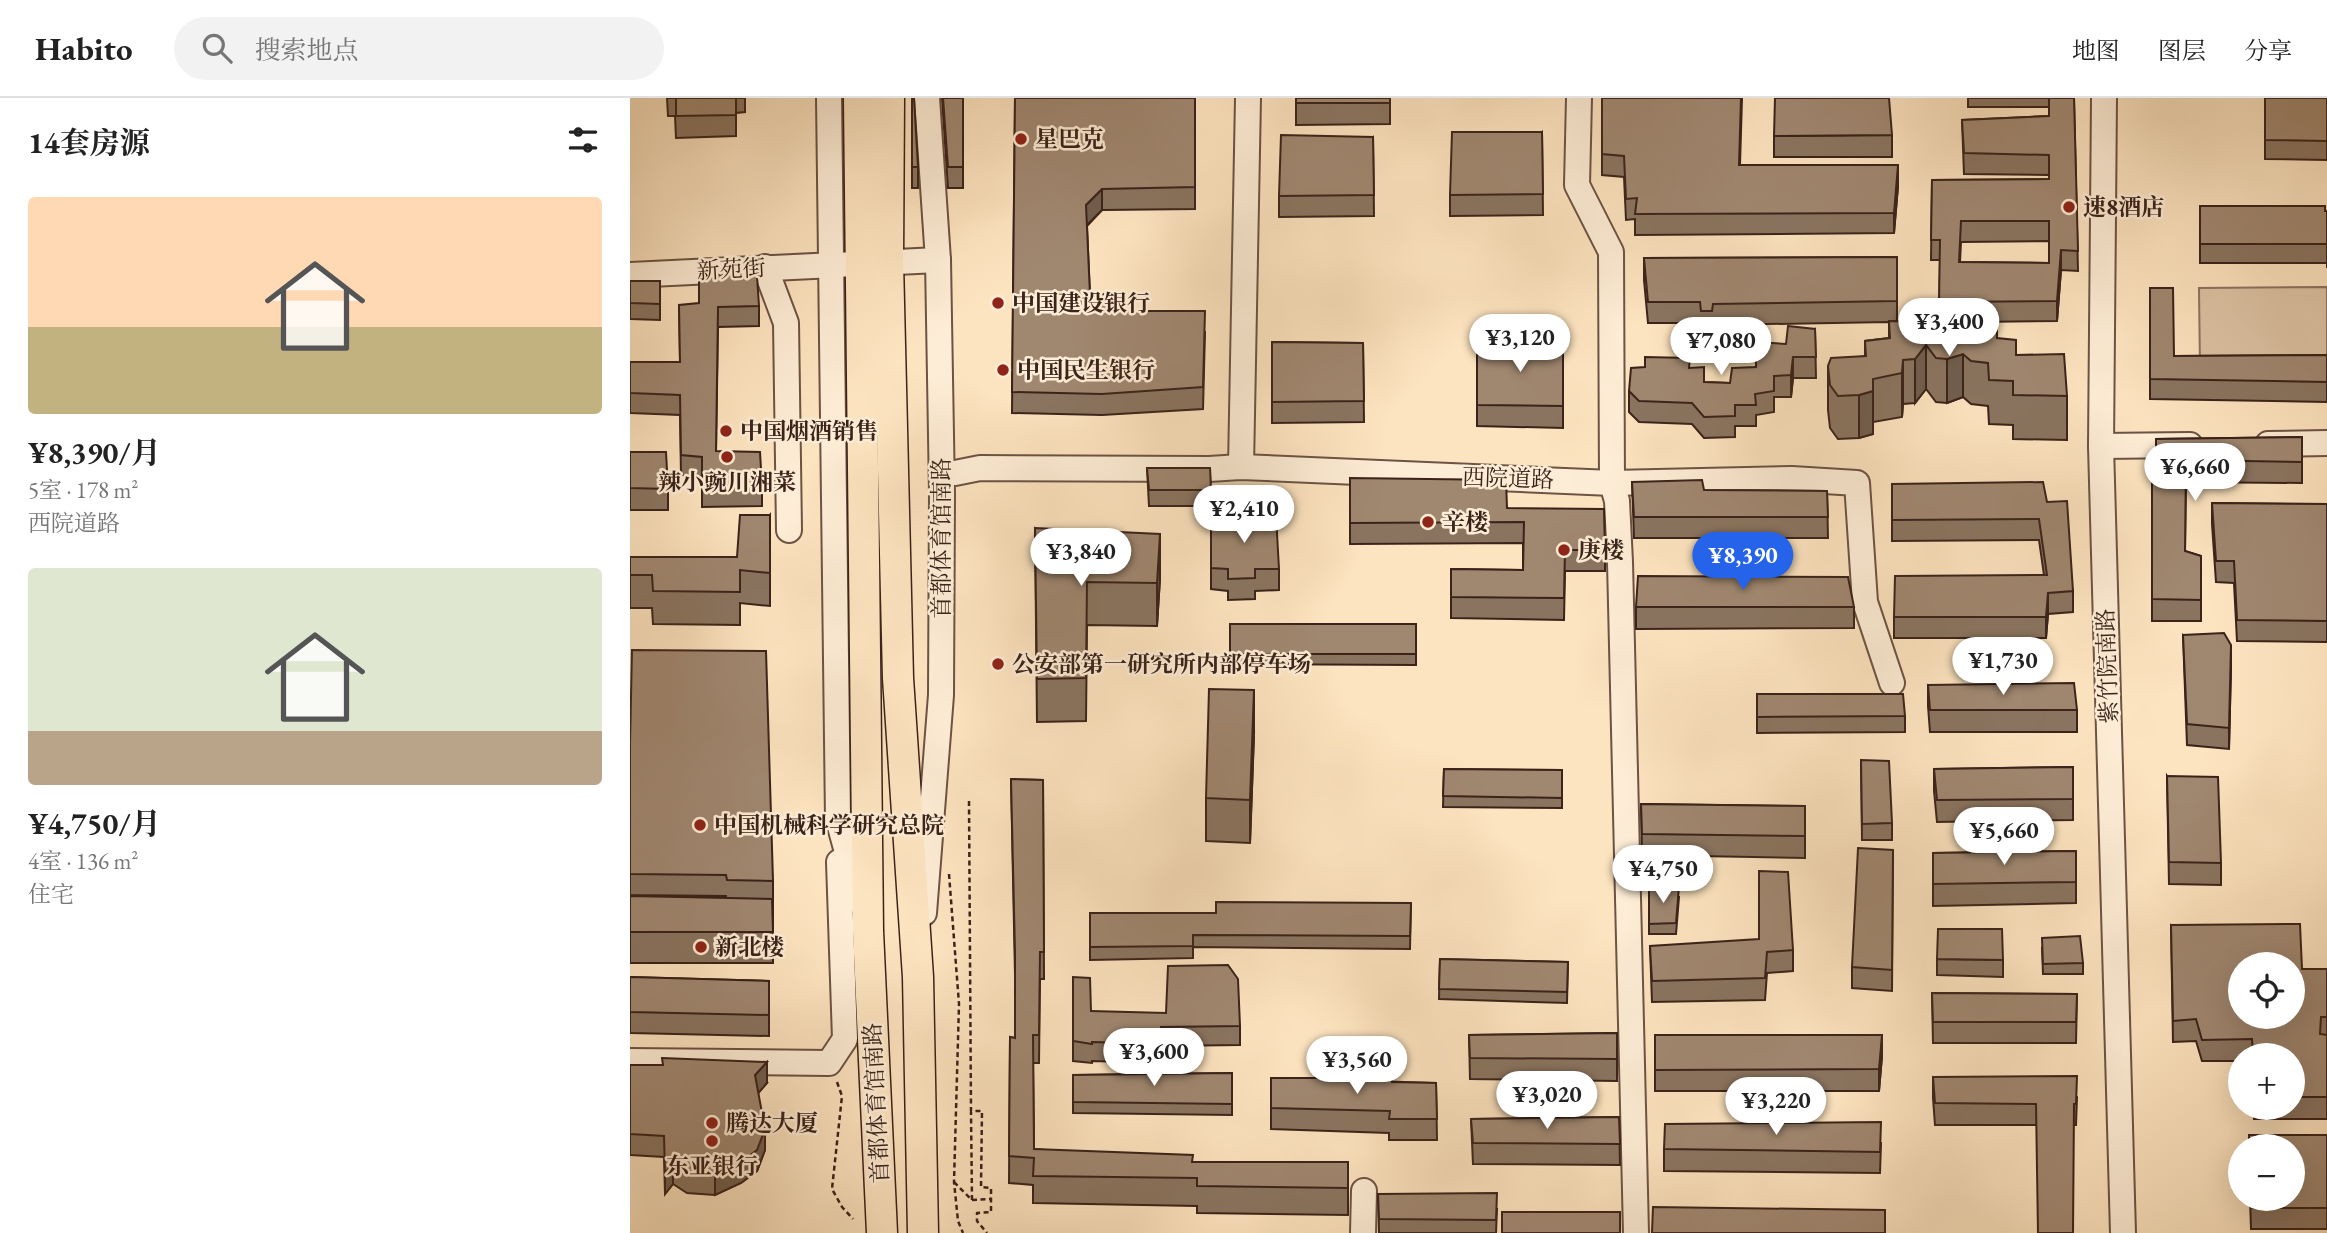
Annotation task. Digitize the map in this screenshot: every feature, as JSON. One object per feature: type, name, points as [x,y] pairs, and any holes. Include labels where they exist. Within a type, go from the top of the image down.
[{"type":"main road","name":"首都体育馆南路","points":[[859,98],[868,931],[882,1233]]},
{"type":"main road","name":"首都体育馆南路","points":[[889,98],[860,263],[898,678],[918,976],[923,1233]]},
{"type":"street","name":"首都体育馆南路","points":[[829,98],[860,263],[838,819],[868,931]]},
{"type":"street","name":"首都体育馆南路","points":[[918,976],[941,695],[942,494],[938,260],[927,98]]},
{"type":"street","points":[[1241,467],[1248,98]]},
{"type":"street","points":[[1579,98],[1577,185],[1611,252],[1612,483],[1617,501],[1620,562],[1636,1233]]},
{"type":"street","name":"紫竹院南路","points":[[2104,98],[2101,446],[2123,1233]]},
{"type":"street","name":"新苑街","points":[[630,275],[938,260]]},
{"type":"street","points":[[765,267],[786,323],[789,530]]},
{"type":"street","points":[[2247,444],[2327,443]]},
{"type":"street","points":[[2101,446],[2207,445]]},
{"type":"street","name":"西院道路","points":[[955,473],[980,468],[1241,467],[1612,483],[1792,479],[1857,483],[1865,602],[1892,683]]},
{"type":"street","points":[[630,1060],[829,1063],[845,1039],[838,819]]},
{"type":"street","points":[[1363,1233],[1364,1191]]},
{"type":"path","points":[[969,801],[972,1200]]},
{"type":"path","points":[[948,868],[959,1004],[954,1182],[958,1222],[963,1233]]},
{"type":"path","points":[[829,1063],[842,1096],[832,1189],[842,1207],[853,1219]]},
{"type":"path","points":[[971,1111],[982,1111],[981,1187],[991,1188],[991,1212],[977,1213],[977,1221],[987,1233]]},
{"type":"path","points":[[954,1182],[972,1200],[991,1199]]},
{"type":"shaded area","points":[[2327,287],[2327,368],[2200,370],[2199,288]]},
{"type":"building","points":[[676,98],[736,98],[736,115],[676,116]]},
{"type":"building","points":[[914,98],[918,167],[912,167]]},
{"type":"building","points":[[943,98],[963,98],[963,167],[948,167]]},
{"type":"building","points":[[1015,98],[1195,98],[1195,187],[1102,189],[1086,205],[1090,295],[1122,293],[1123,311],[1205,311],[1203,387],[1102,394],[1012,392]]},
{"type":"building","points":[[1296,98],[1390,98],[1390,103],[1296,103]]},
{"type":"building","points":[[1602,98],[1741,98],[1739,165],[1898,165],[1894,213],[1635,214],[1637,198],[1626,199],[1624,156],[1602,154]]},
{"type":"building","points":[[1775,98],[1889,98],[1892,135],[1774,136]]},
{"type":"building","points":[[2049,98],[2074,98],[2078,251],[2061,250],[2057,301],[1939,302],[1940,240],[1931,240],[1932,180],[2049,179],[2049,155],[1964,153],[1962,120],[2049,116]],"holes":[[[1961,221],[2049,221],[2049,263],[1959,262]]]},
{"type":"building","points":[[2265,98],[2327,98],[2327,141],[2265,140]]},
{"type":"building","points":[[1452,132],[1542,132],[1543,194],[1450,195]]},
{"type":"building","points":[[1281,135],[1373,137],[1374,195],[1279,196]]},
{"type":"building","points":[[2200,206],[2325,206],[2327,244],[2200,244]]},
{"type":"building","points":[[1897,257],[1897,301],[1713,304],[1712,311],[1701,311],[1700,302],[1648,302],[1644,258]]},
{"type":"building","points":[[699,274],[757,276],[759,306],[718,307],[716,451],[760,452],[762,486],[702,487],[702,457],[681,455],[680,395],[630,393],[630,362],[680,362],[679,305],[699,303]]},
{"type":"building","points":[[630,281],[660,281],[660,304],[630,303]]},
{"type":"building","points":[[2150,288],[2173,288],[2174,356],[2327,355],[2327,382],[2150,379]]},
{"type":"building","points":[[1889,321],[1997,322],[1997,338],[2016,340],[2016,355],[2064,354],[2067,396],[2013,395],[2013,381],[1989,380],[1988,363],[1971,361],[1963,354],[1947,359],[1936,358],[1926,345],[1915,359],[1903,360],[1902,373],[1873,379],[1873,391],[1838,396],[1830,385],[1828,366],[1831,358],[1866,356],[1865,341],[1890,338]]},
{"type":"building","points":[[1788,326],[1815,329],[1816,357],[1793,357],[1791,375],[1774,376],[1774,391],[1755,394],[1756,405],[1735,405],[1735,416],[1704,417],[1692,403],[1639,401],[1629,391],[1631,368],[1645,367],[1645,357],[1690,358],[1689,368],[1704,367],[1704,382],[1730,383],[1732,368],[1756,367],[1756,342],[1786,344]]},
{"type":"building","points":[[1272,342],[1363,343],[1364,401],[1272,402]]},
{"type":"building","points":[[1477,342],[1563,343],[1563,406],[1477,405]]},
{"type":"building","points":[[2302,437],[2302,462],[2186,460],[2185,551],[2201,556],[2201,600],[2152,599],[2152,471],[2156,471],[2156,439]]},
{"type":"building","points":[[630,452],[666,452],[668,489],[630,488]]},
{"type":"building","points":[[1147,468],[1210,468],[1211,490],[1149,490]]},
{"type":"building","points":[[1350,478],[1506,480],[1507,508],[1604,509],[1605,550],[1565,550],[1564,598],[1451,597],[1451,569],[1523,570],[1524,522],[1350,523]]},
{"type":"building","points":[[1702,480],[1704,490],[1827,491],[1828,517],[1634,517],[1632,482]]},
{"type":"building","points":[[2043,482],[2047,502],[2067,501],[2073,591],[2048,593],[2046,617],[1894,617],[1895,576],[2047,575],[2039,519],[1892,520],[1892,484]]},
{"type":"building","points":[[2212,503],[2327,504],[2327,621],[2237,620],[2234,561],[2216,561]]},
{"type":"building","points":[[740,515],[770,515],[770,573],[740,570],[740,592],[653,591],[652,575],[630,575],[630,557],[737,557]]},
{"type":"building","points":[[1276,515],[1279,569],[1255,569],[1255,578],[1228,579],[1228,569],[1211,568],[1211,517]]},
{"type":"building","points":[[1035,528],[1160,534],[1157,583],[1087,582],[1086,678],[1037,679]]},
{"type":"building","points":[[1638,576],[1848,577],[1854,607],[1636,607]]},
{"type":"building","points":[[1230,624],[1416,624],[1416,654],[1230,654]]},
{"type":"building","points":[[2224,633],[2231,645],[2229,728],[2187,724],[2183,635]]},
{"type":"building","name":"中国机械科学研究总院","points":[[632,650],[766,651],[773,881],[727,880],[726,875],[630,874]]},
{"type":"building","points":[[2074,683],[2077,710],[1930,710],[1928,685]]},
{"type":"building","points":[[1209,689],[1254,690],[1250,800],[1206,798]]},
{"type":"building","points":[[1757,694],[1903,694],[1905,716],[1757,717]]},
{"type":"building","points":[[1861,760],[1889,761],[1892,823],[1862,824]]},
{"type":"building","points":[[2073,767],[2073,799],[1937,800],[1934,769]]},
{"type":"building","points":[[1444,769],[1562,770],[1562,798],[1443,796]]},
{"type":"building","points":[[2167,776],[2218,777],[2221,863],[2169,862]]},
{"type":"building","points":[[1011,779],[1043,780],[1044,952],[1040,952],[1039,1035],[1033,1035],[1034,1149],[1193,1155],[1192,1162],[1348,1162],[1348,1188],[1197,1186],[1197,1178],[1033,1176],[1034,1158],[1009,1156],[1010,1037],[1015,1038]]},
{"type":"building","points":[[1641,804],[1805,806],[1805,836],[1642,834]]},
{"type":"building","points":[[1858,848],[1893,850],[1892,970],[1852,967]]},
{"type":"building","points":[[2076,851],[2076,882],[1933,884],[1933,853]]},
{"type":"building","points":[[1759,871],[1788,872],[1793,950],[1767,952],[1765,978],[1652,981],[1650,946],[1759,939]]},
{"type":"building","points":[[1679,886],[1676,923],[1649,924],[1649,888]]},
{"type":"building","points":[[630,896],[772,899],[773,932],[630,932]]},
{"type":"building","points":[[1216,902],[1411,903],[1410,936],[1193,935],[1193,946],[1090,947],[1090,913],[1216,913]]},
{"type":"building","points":[[2300,924],[2301,952],[2228,952],[2228,1029],[2305,1029],[2305,969],[2327,969],[2327,1017],[2321,1017],[2320,1034],[2327,1035],[2327,1097],[2305,1097],[2305,1043],[2252,1043],[2252,1039],[2202,1040],[2196,1019],[2173,1021],[2171,925]]},
{"type":"building","points":[[1938,929],[2002,929],[2003,960],[1937,959]]},
{"type":"building","points":[[2080,936],[2083,963],[2043,964],[2042,938]]},
{"type":"building","points":[[1440,959],[1568,962],[1567,992],[1439,989]]},
{"type":"building","points":[[1228,965],[1238,979],[1240,1026],[1161,1027],[1160,1044],[1092,1044],[1073,1041],[1073,977],[1090,978],[1091,1011],[1166,1013],[1168,966]]},
{"type":"building","points":[[630,977],[769,981],[769,1015],[630,1012]]},
{"type":"building","points":[[1932,993],[2077,994],[2076,1022],[1933,1022]]},
{"type":"building","points":[[1617,1033],[1617,1059],[1470,1058],[1469,1035]]},
{"type":"building","points":[[1655,1035],[1882,1035],[1879,1069],[1655,1070]]},
{"type":"building","name":"腾达大厦","points":[[662,1058],[767,1062],[755,1075],[765,1129],[757,1150],[741,1162],[715,1174],[687,1172],[673,1163],[665,1173],[664,1136],[630,1134],[630,1065],[663,1065]]},
{"type":"building","points":[[1232,1073],[1232,1104],[1073,1102],[1073,1075]]},
{"type":"building","points":[[2077,1076],[2074,1104],[2073,1233],[2038,1233],[2036,1104],[1935,1103],[1933,1077]]},
{"type":"building","points":[[1271,1078],[1392,1078],[1392,1082],[1436,1083],[1437,1119],[1389,1119],[1390,1111],[1271,1108]]},
{"type":"building","points":[[1619,1117],[1620,1144],[1473,1143],[1471,1119]]},
{"type":"building","points":[[1881,1122],[1880,1152],[1664,1149],[1665,1124]]},
{"type":"building","points":[[2305,1135],[2327,1135],[2327,1208],[2305,1208]]},
{"type":"building","points":[[1497,1193],[1496,1220],[1379,1219],[1378,1194]]},
{"type":"building","points":[[1653,1207],[1885,1210],[1885,1233],[1652,1233]]},
{"type":"building","points":[[1502,1212],[1620,1212],[1620,1233],[1502,1233]]},
{"type":"place","name":"星巴克","points":[[1021,139]]},
{"type":"place","name":"速8酒店","points":[[2069,207]]},
{"type":"place","name":"中国建设银行","points":[[998,303]]},
{"type":"place","name":"中国民生银行","points":[[1003,370]]},
{"type":"place","name":"中国烟酒销售","points":[[726,431]]},
{"type":"place","name":"辣小豌川湘菜","points":[[727,457]]},
{"type":"place","name":"辛楼","points":[[1428,522]]},
{"type":"place","name":"庚楼","points":[[1564,550]]},
{"type":"place","name":"公安部第一研究所内部停车场","points":[[998,664]]},
{"type":"place","name":"中国机械科学研究总院","points":[[700,825]]},
{"type":"place","name":"新北楼","points":[[701,947]]},
{"type":"place","name":"腾达大厦","points":[[712,1123]]},
{"type":"place","name":"东亚银行","points":[[712,1141]]}]
